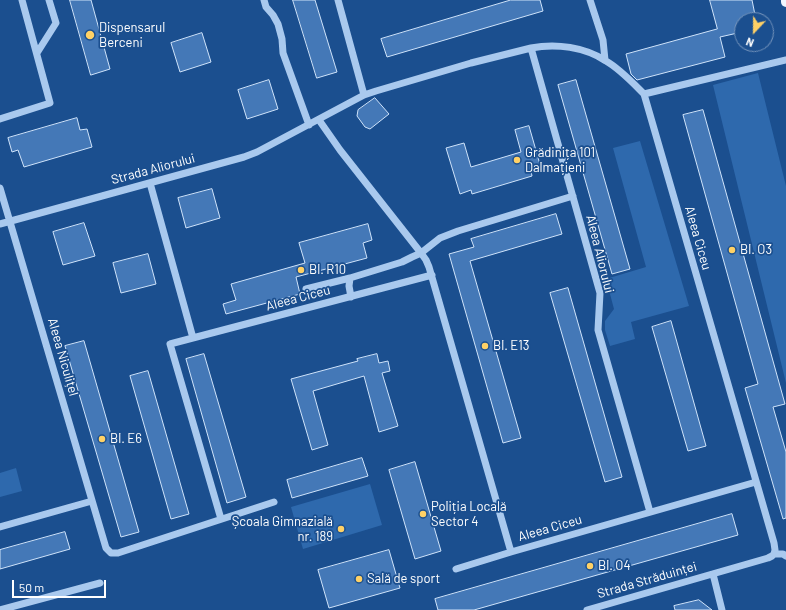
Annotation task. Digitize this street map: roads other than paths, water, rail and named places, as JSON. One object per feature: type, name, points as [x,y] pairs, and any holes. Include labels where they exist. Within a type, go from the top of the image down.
[{"type":"street","points":[[0,118],[50,103],[22,0]]},
{"type":"street","points":[[37,54],[56,23],[49,0]]},
{"type":"street","points":[[264,0],[266,7],[278,24],[282,39],[283,53],[309,125]]},
{"type":"street","points":[[338,0],[364,96],[376,91],[471,63],[541,46],[572,48],[584,51],[605,60],[644,94],[786,60]]},
{"type":"street","points":[[590,0],[602,40],[605,60]]},
{"type":"street","name":"Aleea Aliorului","points":[[531,48],[600,293],[598,330],[650,512]]},
{"type":"street","name":"Aleea Ciceu","points":[[644,94],[774,543],[774,554]]},
{"type":"street","name":"Strada Aliorului","points":[[0,224],[251,155],[364,96]]},
{"type":"street","name":"Aleea Ciceu","points":[[319,120],[340,150],[426,260],[432,276],[511,552],[756,482]]},
{"type":"street","points":[[150,183],[193,338]]},
{"type":"street","name":"Aleea Niculițel","points":[[0,188],[106,548],[111,553],[118,553],[274,502]]},
{"type":"street","points":[[306,289],[350,278],[402,262],[421,253],[440,238],[458,231],[573,196]]},
{"type":"street","name":"Aleea Ciceu","points":[[221,519],[170,344],[432,276]]},
{"type":"street","points":[[350,278],[348,286],[351,297]]},
{"type":"street","points":[[0,527],[92,501]]},
{"type":"street","points":[[456,569],[511,552]]},
{"type":"street","points":[[774,554],[783,554],[786,556]]},
{"type":"street","name":"Strada Străduinței","points":[[587,610],[768,558],[774,554]]},
{"type":"street","name":"Strada Străduinței","points":[[713,574],[722,610]]},
{"type":"street","points":[[0,610],[100,583]]},
{"type":"place","name":"Dispensarul Berceni","points":[[90,35]]},
{"type":"place","name":"Grădinița 101 Dalmațieni","points":[[517,160]]},
{"type":"place","name":"Bl. O3","points":[[732,250]]},
{"type":"place","name":"Bl. R10","points":[[301,270]]},
{"type":"place","name":"Bl. E13","points":[[485,346]]},
{"type":"place","name":"Bl. E6","points":[[102,439]]},
{"type":"place","name":"Poliția Locală Sector 4","points":[[423,514]]},
{"type":"place","name":"Școala Gimnazială nr. 189","points":[[341,529]]},
{"type":"place","name":"Bl. O4","points":[[590,566]]},
{"type":"place","name":"Sală de sport","points":[[359,579]]}]
